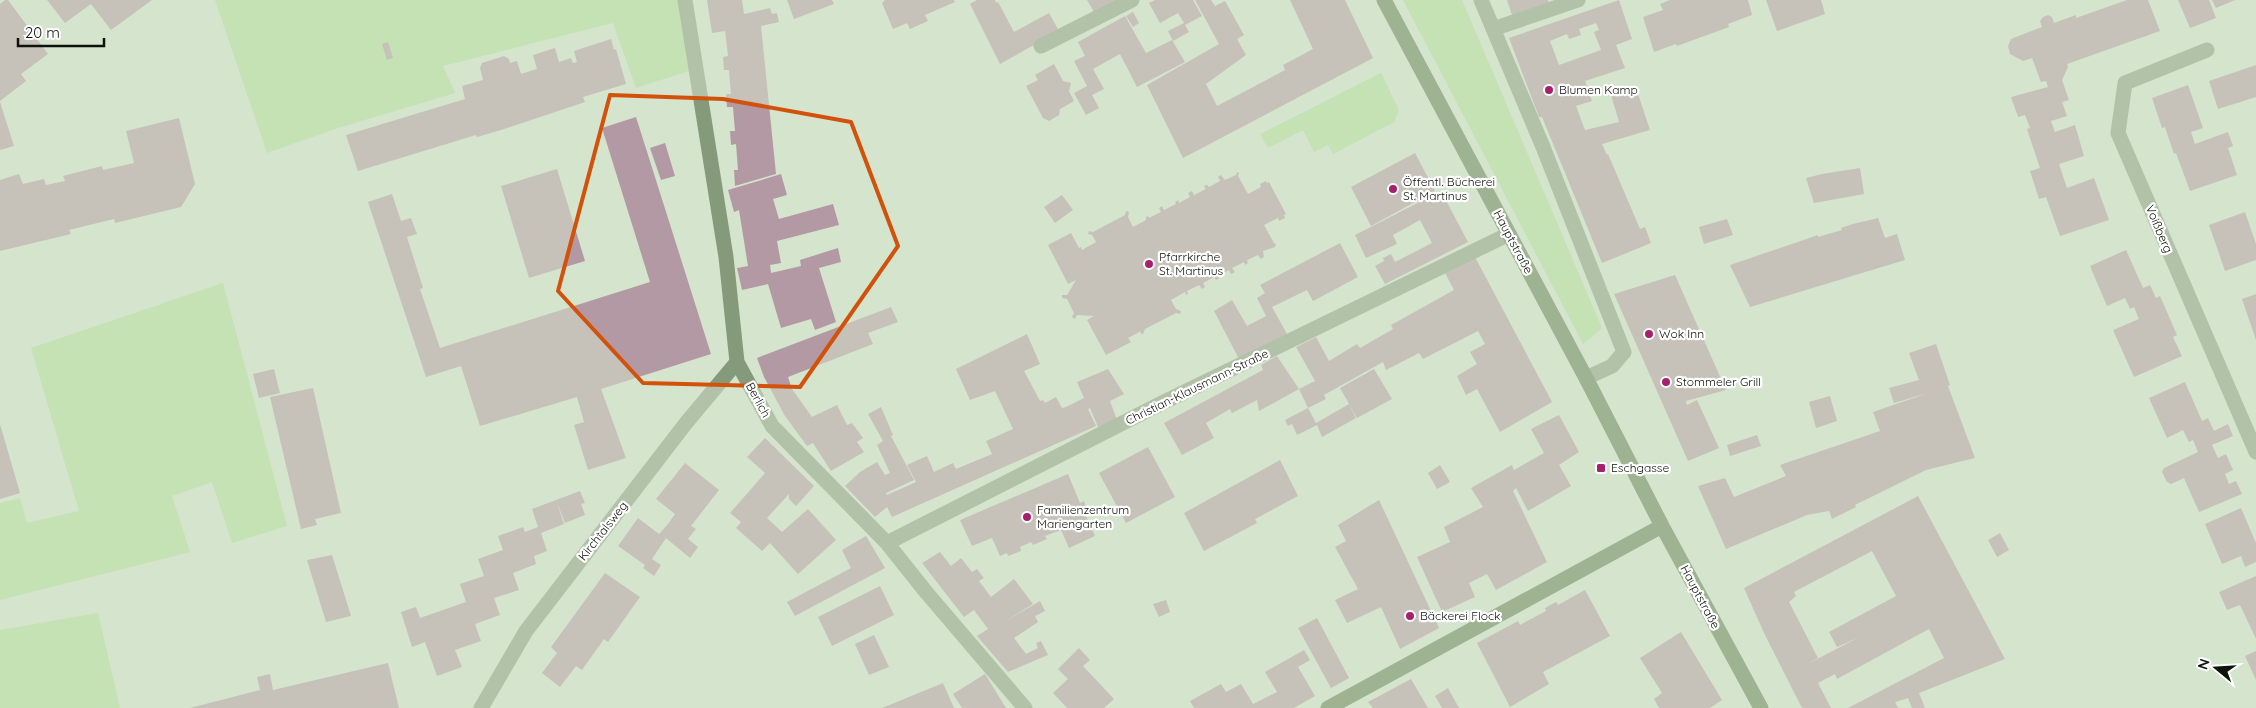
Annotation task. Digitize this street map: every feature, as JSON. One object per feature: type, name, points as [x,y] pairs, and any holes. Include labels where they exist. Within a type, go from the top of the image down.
[{"type":"street","name":"Berlich","points":[[685,0],[726,257],[737,362],[772,426],[887,543],[926,592],[1025,708]]},
{"type":"street","points":[[1041,46],[1132,0]]},
{"type":"street","name":"Hauptstraße","points":[[1384,0],[1422,67],[1448,121],[1586,378],[1662,526],[1761,708]]},
{"type":"street","points":[[1481,0],[1543,147],[1624,352],[1612,366],[1586,378]]},
{"type":"street","points":[[1492,29],[1578,0]]},
{"type":"street","name":"Voißberg","points":[[2207,50],[2125,83],[2118,133],[2256,452]]},
{"type":"street","name":"Christian-Klausmann-Straße","points":[[887,543],[1162,403],[1509,234]]},
{"type":"street","name":"Kirchtalsweg","points":[[480,708],[526,632],[686,423],[737,362]]},
{"type":"street","points":[[1328,708],[1662,526]]},
{"type":"highlighted area","points":[[610,95],[723,99],[851,122],[898,246],[800,387],[643,383],[558,291]]},
{"type":"green space","points":[[215,0],[678,0],[689,71],[636,88],[613,23],[443,66],[455,93],[338,128],[267,153]]},
{"type":"green space","points":[[1403,0],[1462,0],[1602,328],[1583,344]]},
{"type":"green space","points":[[1381,73],[1399,110],[1394,122],[1333,154],[1328,145],[1314,152],[1303,130],[1268,148],[1260,134]]},
{"type":"green space","points":[[223,283],[287,526],[232,543],[212,482],[172,496],[190,552],[0,600],[0,503],[20,498],[27,523],[79,511],[31,348]]},
{"type":"green space","points":[[98,613],[120,708],[0,708],[0,630]]},
{"type":"building","points":[[8,0],[48,54],[21,74],[26,81],[0,101],[0,4]]},
{"type":"building","points":[[47,0],[152,0],[111,30],[91,4],[65,23]]},
{"type":"building","points":[[707,0],[742,0],[744,14],[770,8],[772,14],[777,13],[779,22],[761,26],[776,174],[735,186],[734,170],[738,170],[736,144],[731,145],[730,131],[735,131],[733,107],[727,107],[726,94],[731,94],[729,70],[724,70],[723,57],[728,56],[725,31],[712,33]]},
{"type":"building","points":[[787,0],[832,0],[834,4],[794,19]]},
{"type":"building","points":[[885,0],[954,0],[955,2],[925,15],[928,21],[910,29],[907,23],[893,29],[882,3]]},
{"type":"building","points":[[977,0],[995,0],[996,3],[998,2],[1014,32],[1049,13],[1059,31],[1000,64],[970,4]]},
{"type":"building","points":[[1087,0],[1118,0],[1094,12]]},
{"type":"building","points":[[1155,0],[1193,0],[1202,16],[1185,25],[1189,32],[1173,41],[1168,31],[1184,23],[1178,13],[1160,23],[1149,3]]},
{"type":"building","points":[[1195,0],[1211,0],[1215,6],[1225,1],[1244,35],[1237,39],[1246,55],[1206,84],[1217,106],[1285,70],[1283,65],[1313,49],[1290,0],[1345,0],[1373,58],[1183,158],[1147,85],[1219,44]]},
{"type":"building","points":[[1507,0],[1548,0],[1550,6],[1513,18]]},
{"type":"building","points":[[1619,0],[1632,39],[1616,45],[1625,68],[1585,81],[1592,101],[1576,106],[1585,130],[1619,122],[1611,95],[1636,88],[1650,130],[1602,144],[1640,229],[1645,227],[1651,243],[1602,263],[1542,117],[1539,117],[1509,38]],"holes":[[[1596,23],[1599,30],[1594,32],[1601,50],[1559,65],[1550,41],[1567,34],[1569,39],[1581,35],[1579,29]]]},
{"type":"building","points":[[1670,0],[1748,0],[1752,15],[1728,24],[1729,27],[1677,46],[1676,44],[1654,52],[1643,17],[1663,10],[1660,4]]},
{"type":"building","points":[[1766,0],[1821,0],[1825,14],[1777,31]]},
{"type":"building","points":[[2127,0],[2148,0],[2160,31],[2067,64],[2068,67],[2062,80],[2069,100],[2062,102],[2067,116],[2051,121],[2055,132],[2075,125],[2084,156],[2059,164],[2067,188],[2094,178],[2109,220],[2060,236],[2046,197],[2039,199],[2030,171],[2040,168],[2027,129],[2030,128],[2025,115],[2018,117],[2011,97],[2048,87],[2046,81],[2041,82],[2032,58],[2023,61],[2010,54],[2008,46],[2011,39],[2042,27],[2040,21],[2048,15],[2052,17],[2054,23],[2076,15],[2076,18]]},
{"type":"building","points":[[2178,0],[2209,0],[2216,18],[2190,28]]},
{"type":"building","points":[[2212,0],[2235,0],[2216,8]]},
{"type":"building","points":[[1133,12],[1139,23],[1133,27],[1126,16]]},
{"type":"building","points":[[1125,16],[1146,53],[1172,40],[1185,62],[1137,87],[1120,54],[1093,69],[1104,89],[1092,95],[1099,108],[1086,115],[1074,93],[1087,86],[1074,61],[1085,56],[1078,42]]},
{"type":"building","points":[[611,39],[614,50],[616,49],[626,84],[583,97],[585,102],[501,130],[477,137],[476,135],[358,171],[346,135],[465,99],[462,86],[483,80],[480,68],[482,63],[504,56],[509,59],[510,63],[517,61],[521,74],[537,69],[533,55],[555,48],[559,62],[571,58],[573,63],[577,62],[574,51]]},
{"type":"building","points":[[388,42],[393,58],[387,60],[382,44]]},
{"type":"building","points":[[1054,64],[1063,81],[1071,83],[1069,91],[1074,101],[1060,109],[1059,115],[1049,121],[1043,118],[1026,86],[1038,80],[1035,75]]},
{"type":"building","points":[[2256,65],[2256,97],[2218,109],[2209,81]]},
{"type":"building","points":[[2188,85],[2203,128],[2191,132],[2195,144],[2228,132],[2233,146],[2228,148],[2237,175],[2190,191],[2165,127],[2162,128],[2152,98]]},
{"type":"building","points":[[0,102],[14,146],[0,150]]},
{"type":"building","points":[[636,117],[711,354],[601,389],[626,458],[588,470],[574,425],[584,422],[577,397],[480,426],[461,366],[426,377],[368,202],[392,194],[401,221],[411,218],[417,234],[407,237],[423,288],[420,289],[440,348],[650,282],[602,128]]},
{"type":"building","points":[[179,118],[195,184],[181,207],[115,223],[114,219],[69,230],[71,234],[0,251],[0,180],[19,174],[23,184],[44,179],[46,185],[65,181],[63,176],[102,166],[103,170],[134,163],[126,131]]},
{"type":"building","points":[[665,143],[675,176],[661,180],[650,148]]},
{"type":"building","name":"Öffentl. Bücherei St. Martinus","points":[[1415,153],[1435,191],[1371,226],[1351,187]]},
{"type":"building","points":[[1860,168],[1864,194],[1814,203],[1806,178]]},
{"type":"building","points":[[557,169],[585,261],[529,278],[501,186]]},
{"type":"building","name":"Pfarrkirche St. Martinus","points":[[1237,172],[1248,194],[1261,187],[1260,184],[1266,181],[1267,183],[1269,182],[1286,214],[1284,215],[1285,218],[1279,221],[1278,218],[1264,225],[1276,244],[1275,247],[1263,251],[1264,257],[1261,259],[1258,255],[1247,260],[1248,263],[1245,265],[1244,262],[1232,268],[1235,272],[1231,274],[1229,270],[1217,276],[1219,278],[1216,280],[1214,277],[1203,283],[1205,287],[1202,289],[1199,285],[1187,291],[1188,294],[1186,295],[1185,292],[1171,300],[1176,309],[1181,311],[1180,314],[1176,313],[1145,329],[1143,334],[1140,333],[1141,331],[1128,338],[1131,342],[1106,355],[1087,320],[1094,316],[1077,315],[1075,319],[1072,317],[1074,313],[1067,299],[1062,298],[1062,295],[1067,295],[1076,280],[1068,284],[1048,245],[1071,233],[1082,250],[1096,242],[1092,235],[1088,234],[1089,231],[1093,232],[1125,215],[1126,211],[1129,212],[1128,217],[1133,227],[1146,220],[1146,217],[1148,216],[1149,218],[1161,212],[1159,208],[1162,206],[1164,210],[1176,204],[1175,202],[1178,200],[1179,203],[1190,197],[1188,193],[1192,191],[1194,195],[1206,189],[1204,186],[1207,185],[1209,187],[1220,181],[1218,177],[1221,175],[1225,180],[1236,175]]},
{"type":"building","points":[[781,174],[787,195],[773,199],[779,219],[833,204],[839,225],[777,241],[781,263],[770,265],[771,273],[801,266],[800,260],[838,248],[841,262],[819,268],[836,322],[815,330],[811,319],[781,328],[768,284],[742,290],[737,268],[748,266],[739,210],[734,212],[728,190]]},
{"type":"building","points":[[1441,191],[1468,242],[1385,284],[1375,266],[1384,261],[1383,258],[1391,254],[1395,262],[1432,243],[1420,220],[1393,235],[1397,244],[1366,258],[1355,235]]},
{"type":"building","points":[[1062,195],[1073,210],[1055,223],[1044,207]]},
{"type":"building","points":[[2245,212],[2256,244],[2256,260],[2225,271],[2209,225]]},
{"type":"building","points":[[1878,218],[1885,238],[1897,234],[1905,260],[1750,307],[1730,265],[1818,235],[1818,237],[1842,230],[1841,228],[1853,224]]},
{"type":"building","points":[[1727,219],[1733,235],[1704,244],[1699,227]]},
{"type":"building","points":[[1340,243],[1358,277],[1313,301],[1307,290],[1272,307],[1287,334],[1239,359],[1214,311],[1232,300],[1247,326],[1266,316],[1257,298],[1265,293],[1260,285]]},
{"type":"building","points":[[2126,250],[2143,288],[2150,285],[2156,298],[2160,296],[2177,335],[2173,337],[2182,356],[2134,377],[2113,330],[2139,319],[2134,307],[2130,309],[2125,298],[2107,306],[2090,266]]},
{"type":"building","points":[[1475,257],[1552,402],[1500,432],[1477,389],[1466,395],[1457,376],[1477,364],[1470,352],[1485,344],[1478,331],[1423,359],[1419,353],[1386,370],[1383,362],[1324,395],[1326,399],[1308,408],[1299,389],[1315,381],[1296,347],[1316,337],[1329,361],[1357,344],[1360,348],[1393,329],[1391,325],[1454,290],[1445,273]]},
{"type":"building","points":[[1675,275],[1726,390],[1686,401],[1687,405],[1697,400],[1719,448],[1688,461],[1614,294]]},
{"type":"building","points":[[2256,294],[2256,340],[2242,299]]},
{"type":"building","points":[[891,307],[898,322],[868,333],[873,344],[788,377],[792,389],[812,417],[837,405],[847,425],[852,423],[863,438],[857,442],[864,452],[831,471],[813,443],[807,446],[785,416],[764,377],[757,358]]},
{"type":"building","points":[[1027,334],[1040,364],[1024,371],[1040,401],[1043,400],[1045,403],[1056,397],[1062,408],[1066,407],[1084,398],[1077,382],[1108,369],[1124,394],[1110,401],[1117,420],[1099,429],[1090,408],[1088,409],[1096,426],[892,517],[887,507],[875,517],[845,486],[860,472],[877,462],[885,475],[890,473],[877,445],[883,441],[868,414],[881,407],[893,435],[891,436],[914,480],[886,493],[887,495],[916,482],[907,465],[927,456],[934,472],[953,463],[956,469],[992,454],[986,441],[1013,429],[995,391],[970,400],[956,369]]},
{"type":"building","points":[[1936,344],[1950,385],[1948,386],[1975,458],[1926,470],[1855,505],[1856,507],[1832,519],[1829,511],[1807,515],[1726,549],[1698,486],[1725,478],[1734,497],[1786,476],[1780,465],[1880,431],[1873,412],[1928,393],[1894,403],[1889,388],[1919,380],[1909,353]]},
{"type":"building","points":[[1277,356],[1299,389],[1259,411],[1257,400],[1232,413],[1230,409],[1206,423],[1214,438],[1182,455],[1164,423],[1263,370],[1261,365]]},
{"type":"building","points":[[274,369],[280,393],[259,398],[253,374]]},
{"type":"building","points":[[1374,369],[1392,399],[1357,418],[1340,388]]},
{"type":"building","points":[[2185,382],[2202,421],[2208,418],[2214,431],[2228,424],[2233,436],[2212,445],[2218,458],[2226,454],[2233,470],[2225,474],[2229,484],[2236,481],[2242,494],[2199,512],[2184,478],[2171,484],[2167,482],[2162,472],[2164,468],[2198,452],[2193,440],[2189,442],[2183,430],[2167,438],[2149,398]]},
{"type":"building","points":[[313,388],[341,513],[315,519],[317,525],[301,529],[270,397]]},
{"type":"building","points":[[1830,396],[1837,421],[1816,428],[1809,402]]},
{"type":"building","points":[[1349,404],[1356,418],[1322,437],[1317,425],[1297,435],[1292,424],[1288,426],[1285,420],[1308,408],[1316,423]]},
{"type":"building","points":[[1559,415],[1579,452],[1559,465],[1571,486],[1528,511],[1516,488],[1513,491],[1547,562],[1496,590],[1487,574],[1469,583],[1475,597],[1442,612],[1417,557],[1450,542],[1444,527],[1483,507],[1471,488],[1512,465],[1514,470],[1544,453],[1531,429]]},
{"type":"building","points":[[0,424],[20,493],[0,499]]},
{"type":"building","points":[[1757,435],[1761,446],[1730,456],[1727,445]]},
{"type":"building","points":[[765,438],[814,486],[796,506],[789,499],[789,494],[767,518],[782,532],[808,509],[836,540],[798,574],[770,543],[762,551],[736,528],[741,522],[730,513],[765,473],[747,457]]},
{"type":"building","points":[[1148,447],[1175,497],[1126,523],[1099,473]]},
{"type":"building","points":[[1280,460],[1298,496],[1255,519],[1257,523],[1204,551],[1184,513]]},
{"type":"building","points":[[685,463],[719,490],[691,526],[696,529],[688,539],[698,547],[690,558],[666,538],[652,559],[661,565],[654,576],[643,568],[645,565],[618,546],[638,518],[659,534],[668,524],[675,514],[656,499]]},
{"type":"building","points":[[1440,465],[1450,482],[1437,489],[1428,473]]},
{"type":"building","name":"Familienzentrum Mariengarten","points":[[1068,474],[1080,503],[1084,501],[1088,512],[1085,514],[1095,536],[1069,548],[1061,530],[1045,536],[1047,539],[1033,545],[1031,542],[1020,547],[1021,551],[1008,556],[1007,553],[1000,556],[992,538],[972,546],[960,520]]},
{"type":"building","points":[[580,491],[585,503],[581,504],[585,515],[565,523],[556,500]]},
{"type":"building","points":[[1918,496],[2005,659],[1919,693],[1925,708],[1912,708],[1908,698],[1895,702],[1898,708],[1848,708],[1944,658],[1929,629],[1837,679],[1835,674],[1818,683],[1831,708],[1802,708],[1765,635],[1744,588]],"holes":[[[1872,551],[1896,596],[1829,632],[1837,647],[1857,638],[1808,664],[1818,658],[1789,602],[1796,596],[1794,592]]]},
{"type":"building","points":[[556,500],[564,524],[541,533],[547,551],[534,556],[536,564],[513,573],[519,590],[494,598],[500,615],[475,624],[481,641],[455,650],[462,667],[437,676],[425,642],[412,647],[401,612],[416,607],[420,618],[466,602],[460,584],[484,576],[478,559],[503,550],[498,536],[523,527],[525,532],[538,527],[532,509]]},
{"type":"building","points":[[1379,500],[1439,628],[1400,649],[1381,607],[1347,623],[1335,600],[1358,589],[1335,547],[1346,541],[1338,525]]},
{"type":"building","points":[[2241,508],[2256,543],[2256,562],[2245,567],[2241,556],[2222,564],[2205,524]]},
{"type":"building","points":[[2000,533],[2009,550],[1997,557],[1988,540]]},
{"type":"building","points":[[866,536],[885,568],[795,616],[787,602],[851,568],[842,550]]},
{"type":"building","points":[[940,552],[951,566],[961,558],[972,572],[977,569],[984,578],[979,581],[991,597],[1014,579],[1033,604],[1002,623],[1040,601],[1045,611],[1035,616],[1038,622],[1014,638],[1026,654],[1038,648],[1036,643],[1041,641],[1048,655],[1008,672],[977,636],[988,629],[974,610],[964,617],[922,563]]},
{"type":"building","points":[[332,555],[351,616],[326,622],[307,560]]},
{"type":"building","points":[[605,573],[640,597],[608,642],[604,639],[582,670],[576,666],[560,687],[542,673],[557,653],[551,647]]},
{"type":"building","points":[[2256,576],[2256,639],[2240,605],[2227,610],[2219,592]]},
{"type":"building","points":[[880,586],[894,615],[832,646],[818,617]]},
{"type":"building","points":[[1585,590],[1610,636],[1543,672],[1549,684],[1510,707],[1477,643],[1518,621],[1520,625],[1546,611],[1545,608],[1556,602],[1558,605]]},
{"type":"building","points":[[1166,600],[1170,612],[1159,617],[1153,604]]},
{"type":"building","points":[[1317,618],[1349,678],[1331,688],[1298,628]]},
{"type":"building","points":[[1681,632],[1722,700],[1710,708],[1659,708],[1654,699],[1662,693],[1640,658]]},
{"type":"building","points":[[874,635],[889,667],[869,675],[855,644]]},
{"type":"building","points":[[1079,648],[1090,660],[1083,666],[1114,699],[1104,708],[1067,708],[1053,693],[1068,679],[1058,669]]},
{"type":"building","points":[[1304,650],[1310,660],[1298,667],[1315,696],[1294,708],[1194,708],[1190,701],[1221,684],[1226,692],[1241,684],[1253,704],[1277,692],[1265,672]]},
{"type":"building","points":[[2256,651],[2256,680],[2245,656]]},
{"type":"building","points":[[388,663],[399,708],[190,708],[260,690],[257,677],[270,674],[273,690]]},
{"type":"building","points":[[985,674],[1006,708],[962,708],[953,694]]},
{"type":"building","points":[[1411,679],[1428,708],[1373,708],[1368,702]]},
{"type":"building","points":[[943,683],[954,708],[882,708]]},
{"type":"building","points":[[1448,688],[1459,708],[1442,708],[1435,696]]},
{"type":"place","name":"Blumen Kamp","points":[[1549,90]]},
{"type":"place","name":"Öffentl. Bücherei St. Martinus","points":[[1393,189]]},
{"type":"place","name":"Pfarrkirche St. Martinus","points":[[1149,264]]},
{"type":"place","name":"Wok Inn","points":[[1649,334]]},
{"type":"place","name":"Stommeler Grill","points":[[1666,382]]},
{"type":"place","name":"Eschgasse","points":[[1601,468]]},
{"type":"place","name":"Familienzentrum Mariengarten","points":[[1027,517]]},
{"type":"place","name":"Bäckerei Flock","points":[[1410,616]]}]
